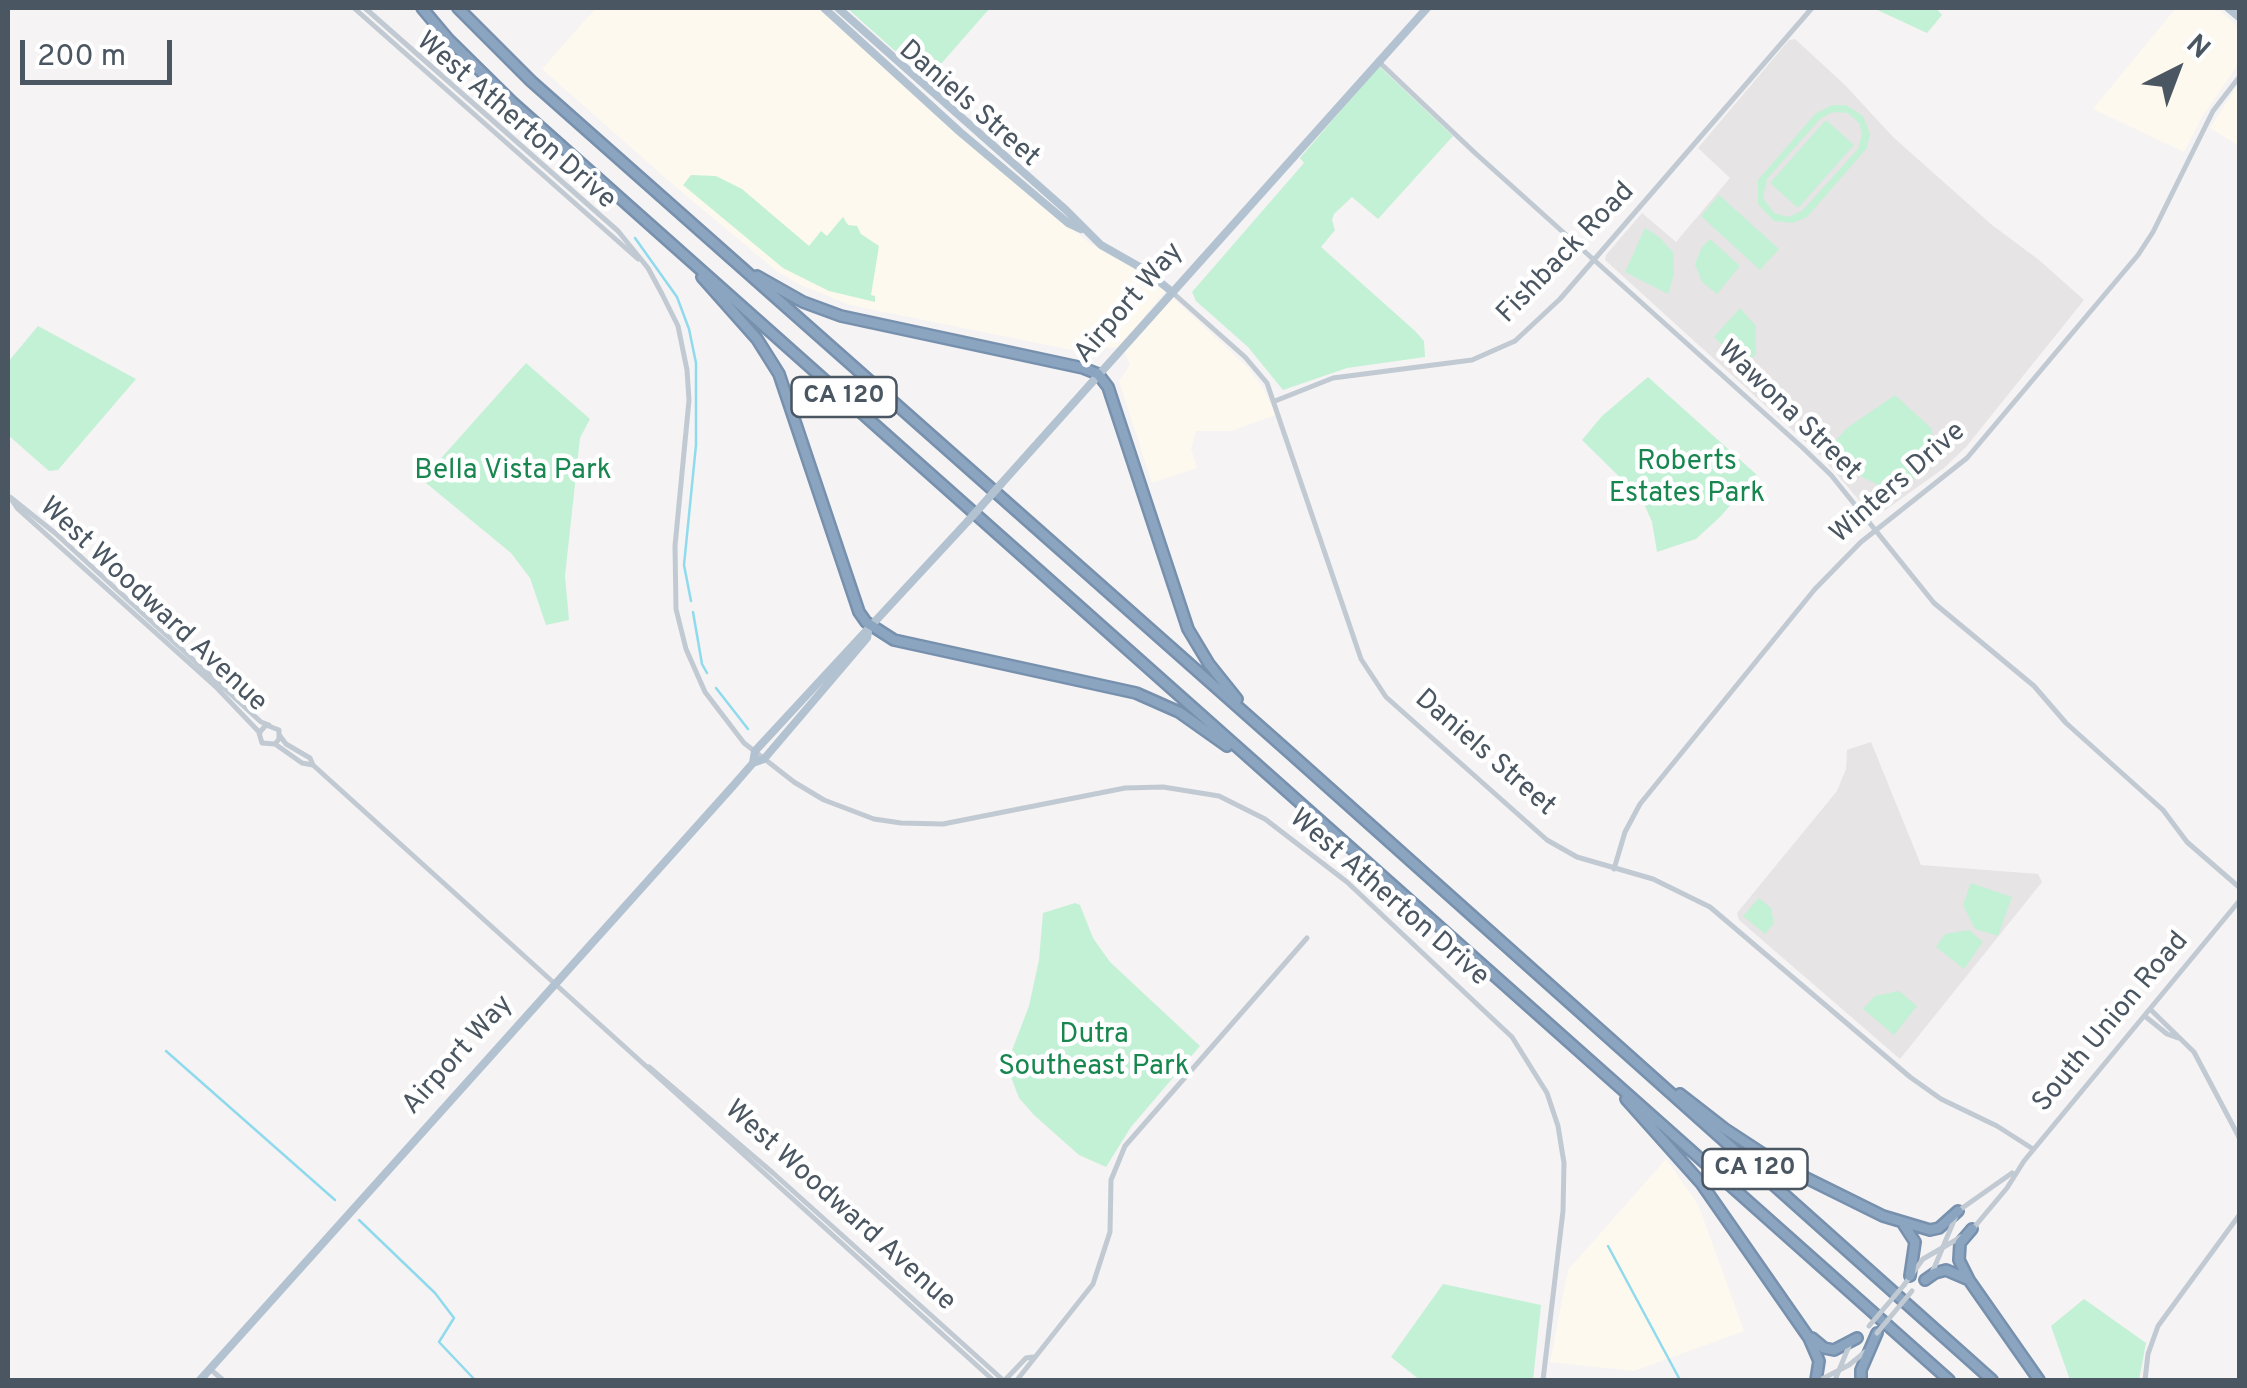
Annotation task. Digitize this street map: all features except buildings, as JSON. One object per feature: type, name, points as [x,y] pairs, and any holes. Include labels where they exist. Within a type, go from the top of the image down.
[{"type":"highway","name":"CA 120","points":[[422,8],[512,102],[1948,1380]]},
{"type":"highway","name":"CA 120","points":[[458,8],[531,81],[1992,1380]]},
{"type":"highway","points":[[714,244],[778,289],[842,316],[1098,374],[1108,387],[1188,628],[1224,684],[1290,752]]},
{"type":"highway","points":[[677,247],[751,331],[778,374],[859,612],[870,630],[912,644],[1136,693],[1179,712],[1274,780]]},
{"type":"highway","points":[[1518,957],[1686,1099],[1745,1143],[1823,1189],[1902,1223],[1930,1230],[1942,1226],[1958,1211]]},
{"type":"highway","points":[[1608,1076],[1702,1182],[1810,1338],[1819,1362],[1818,1380]]},
{"type":"highway","points":[[1902,1223],[1915,1242],[1907,1281]]},
{"type":"highway","points":[[1972,1229],[1960,1243],[1958,1253],[1975,1288],[2039,1380]]},
{"type":"highway","points":[[1925,1280],[1946,1270],[1975,1288]]},
{"type":"highway","points":[[1861,1380],[1873,1330]]},
{"type":"highway","points":[[1810,1338],[1831,1350],[1843,1348],[1856,1338]]},
{"type":"main road","name":"Daniels Street","points":[[824,8],[960,132],[1068,223],[1085,231]]},
{"type":"main road","name":"Daniels Street","points":[[838,8],[1085,231],[1110,251],[1146,270],[1170,291]]},
{"type":"main road","name":"Airport Way","points":[[200,1380],[753,763],[764,759],[870,630],[1427,8]]},
{"type":"main road","points":[[2228,8],[2240,18]]},
{"type":"main road","name":"Airport Way","points":[[755,751],[862,633],[870,630]]},
{"type":"main road","points":[[753,763],[755,751]]},
{"type":"street","name":"West Atherton Drive","points":[[354,8],[648,268]]},
{"type":"street","name":"West Atherton Drive","points":[[365,8],[618,232],[648,268],[678,326],[687,370],[688,420],[675,546],[676,609],[686,649],[705,692],[730,728],[755,751],[824,800],[874,819],[902,824],[943,824],[1125,788],[1163,787],[1199,792],[1237,804],[1265,819],[1333,871],[1504,1027],[1526,1056],[1552,1104],[1562,1140],[1565,1176],[1542,1380]]},
{"type":"street","name":"Fishback Road","points":[[1274,401],[1333,378],[1456,364],[1485,356],[1515,341],[1536,325],[1594,260],[1812,8]]},
{"type":"street","name":"Wawona Street","points":[[1378,61],[1817,462],[1934,603],[2034,686],[2072,729],[2156,803],[2187,842],[2240,888]]},
{"type":"street","name":"Winters Drive","points":[[1614,869],[1625,832],[1640,804],[1815,590],[1840,561],[1967,458],[2138,254],[2153,232],[2213,111],[2240,76]]},
{"type":"street","name":"Daniels Street","points":[[1170,291],[1257,369],[1274,401],[1361,659],[1377,686],[1405,715],[1548,840],[1576,858],[1653,879],[1710,907],[1910,1077],[1941,1099],[2033,1149]]},
{"type":"street","name":"West Woodward Avenue","points":[[260,733],[217,688],[18,509],[10,497],[262,722],[270,725]]},
{"type":"street","points":[[270,725],[276,727],[280,736],[275,744],[262,743],[260,733],[270,725]]},
{"type":"street","name":"West Woodward Avenue","points":[[280,736],[310,758],[313,766]]},
{"type":"street","name":"West Woodward Avenue","points":[[275,744],[313,766],[993,1380]]},
{"type":"street","name":"South Union Road","points":[[1818,1380],[1859,1358],[1873,1330],[1923,1259],[1972,1229],[2033,1149],[2240,900]]},
{"type":"street","points":[[1017,1380],[1093,1284],[1110,1232],[1110,1180],[1125,1146],[1307,938]]},
{"type":"street","points":[[2150,1009],[2204,1068],[2240,1139]]},
{"type":"street","points":[[2145,1016],[2167,1034],[2181,1039]]},
{"type":"street","name":"West Woodward Avenue","points":[[646,1066],[659,1072],[1005,1380]]},
{"type":"street","name":"South Union Road","points":[[1835,1380],[1846,1351],[1856,1338],[1873,1330],[1934,1269],[1958,1211],[2015,1172]]},
{"type":"street","points":[[2145,1380],[2148,1354],[2170,1305],[2240,1214]]},
{"type":"street","points":[[1005,1380],[1026,1358],[1033,1357]]},
{"type":"street","points":[[210,1369],[223,1380]]},
{"type":"shaded area","points":[[596,8],[819,8],[1061,221],[1165,291],[1120,347],[1096,349],[1091,354],[850,305],[803,286],[779,273],[542,69]]},
{"type":"shaded area","points":[[2176,8],[2217,8],[2239,28],[2239,63],[2202,117],[2184,152],[2093,109]]},
{"type":"shaded area","points":[[1795,39],[1893,137],[2084,300],[1966,447],[1944,468],[1880,514],[1872,515],[1821,456],[1605,260],[1642,213],[1676,242],[1730,178],[1698,148],[1789,40]]},
{"type":"shaded area","points":[[2239,83],[2239,146],[2210,128]]},
{"type":"shaded area","points":[[1170,295],[1249,369],[1276,415],[1231,431],[1196,431],[1191,449],[1197,468],[1152,483],[1119,381],[1130,365],[1123,349]]},
{"type":"shaded area","points":[[1871,742],[1921,865],[2038,874],[2042,882],[1900,1059],[1739,920],[1737,913],[1837,791],[1846,769],[1847,750]]},
{"type":"shaded area","points":[[1666,1159],[1698,1204],[1744,1331],[1634,1371],[1550,1362],[1568,1270]]},
{"type":"green space","points":[[847,8],[990,8],[933,73],[922,75]]},
{"type":"green space","points":[[1873,8],[1936,8],[1942,15],[1927,33]]},
{"type":"green space","points":[[1379,66],[1453,136],[1378,219],[1352,197],[1334,214],[1335,230],[1321,247],[1415,331],[1424,341],[1425,357],[1347,368],[1283,390],[1248,347],[1196,301],[1192,292],[1304,163],[1300,158]]},
{"type":"green space","points":[[1832,105],[1846,105],[1863,116],[1870,134],[1867,148],[1807,217],[1793,223],[1774,221],[1758,204],[1758,180],[1815,114]],"holes":[[[1833,112],[1848,113],[1859,123],[1862,134],[1858,149],[1802,211],[1788,217],[1774,213],[1763,198],[1767,179],[1820,119]]]},
{"type":"green space","points":[[1826,120],[1854,145],[1798,208],[1770,183]]},
{"type":"green space","points":[[691,175],[716,176],[742,189],[809,246],[821,231],[827,236],[843,217],[848,225],[857,226],[861,234],[879,246],[871,295],[875,302],[829,291],[783,268],[683,185]]},
{"type":"green space","points":[[1719,195],[1779,249],[1760,270],[1701,216]]},
{"type":"green space","points":[[1645,228],[1673,252],[1674,274],[1668,294],[1625,272]]},
{"type":"green space","points":[[1710,239],[1740,266],[1717,294],[1702,282],[1695,264]]},
{"type":"green space","points":[[1740,308],[1756,326],[1756,354],[1743,366],[1714,337]]},
{"type":"green space","points":[[38,326],[136,379],[58,470],[49,471],[8,435],[8,362]]},
{"type":"green space","name":"Bella Vista Park","points":[[526,363],[590,419],[580,438],[565,576],[569,620],[546,625],[530,578],[511,553],[426,483],[427,474]]},
{"type":"green space","name":"Roberts Estates Park","points":[[1648,377],[1757,475],[1696,539],[1657,552],[1652,522],[1642,499],[1582,440],[1602,416]]},
{"type":"green space","points":[[1895,395],[1932,429],[1933,457],[1899,495],[1852,472],[1833,455],[1832,445],[1847,428]]},
{"type":"green space","points":[[1971,883],[2012,897],[1998,936],[1975,929],[1963,905]]},
{"type":"green space","points":[[1759,898],[1771,908],[1774,923],[1765,934],[1743,916]]},
{"type":"green space","name":"Dutra Southeast Park","points":[[1075,903],[1080,905],[1093,938],[1110,962],[1200,1046],[1131,1127],[1106,1167],[1079,1155],[1034,1115],[1019,1098],[1011,1077],[1011,1053],[1029,1006],[1039,960],[1043,913]]},
{"type":"green space","points":[[1969,930],[1983,942],[1964,969],[1936,947],[1945,934]]},
{"type":"green space","points":[[1899,991],[1917,1006],[1894,1035],[1863,1009],[1875,996]]},
{"type":"green space","points":[[1443,1284],[1541,1305],[1533,1380],[1420,1380],[1391,1357]]},
{"type":"green space","points":[[2084,1299],[2146,1343],[2139,1380],[2070,1380],[2051,1326]]},
{"type":"waterway","points":[[635,238],[677,297],[696,363],[696,445],[684,565],[691,601]]},
{"type":"waterway","points":[[693,612],[707,673]]},
{"type":"waterway","points":[[716,688],[748,729]]},
{"type":"waterway","points":[[166,1051],[335,1200]]},
{"type":"waterway","points":[[359,1220],[435,1293],[454,1318],[439,1342],[475,1380]]},
{"type":"waterway","points":[[1608,1246],[1680,1380]]}]
